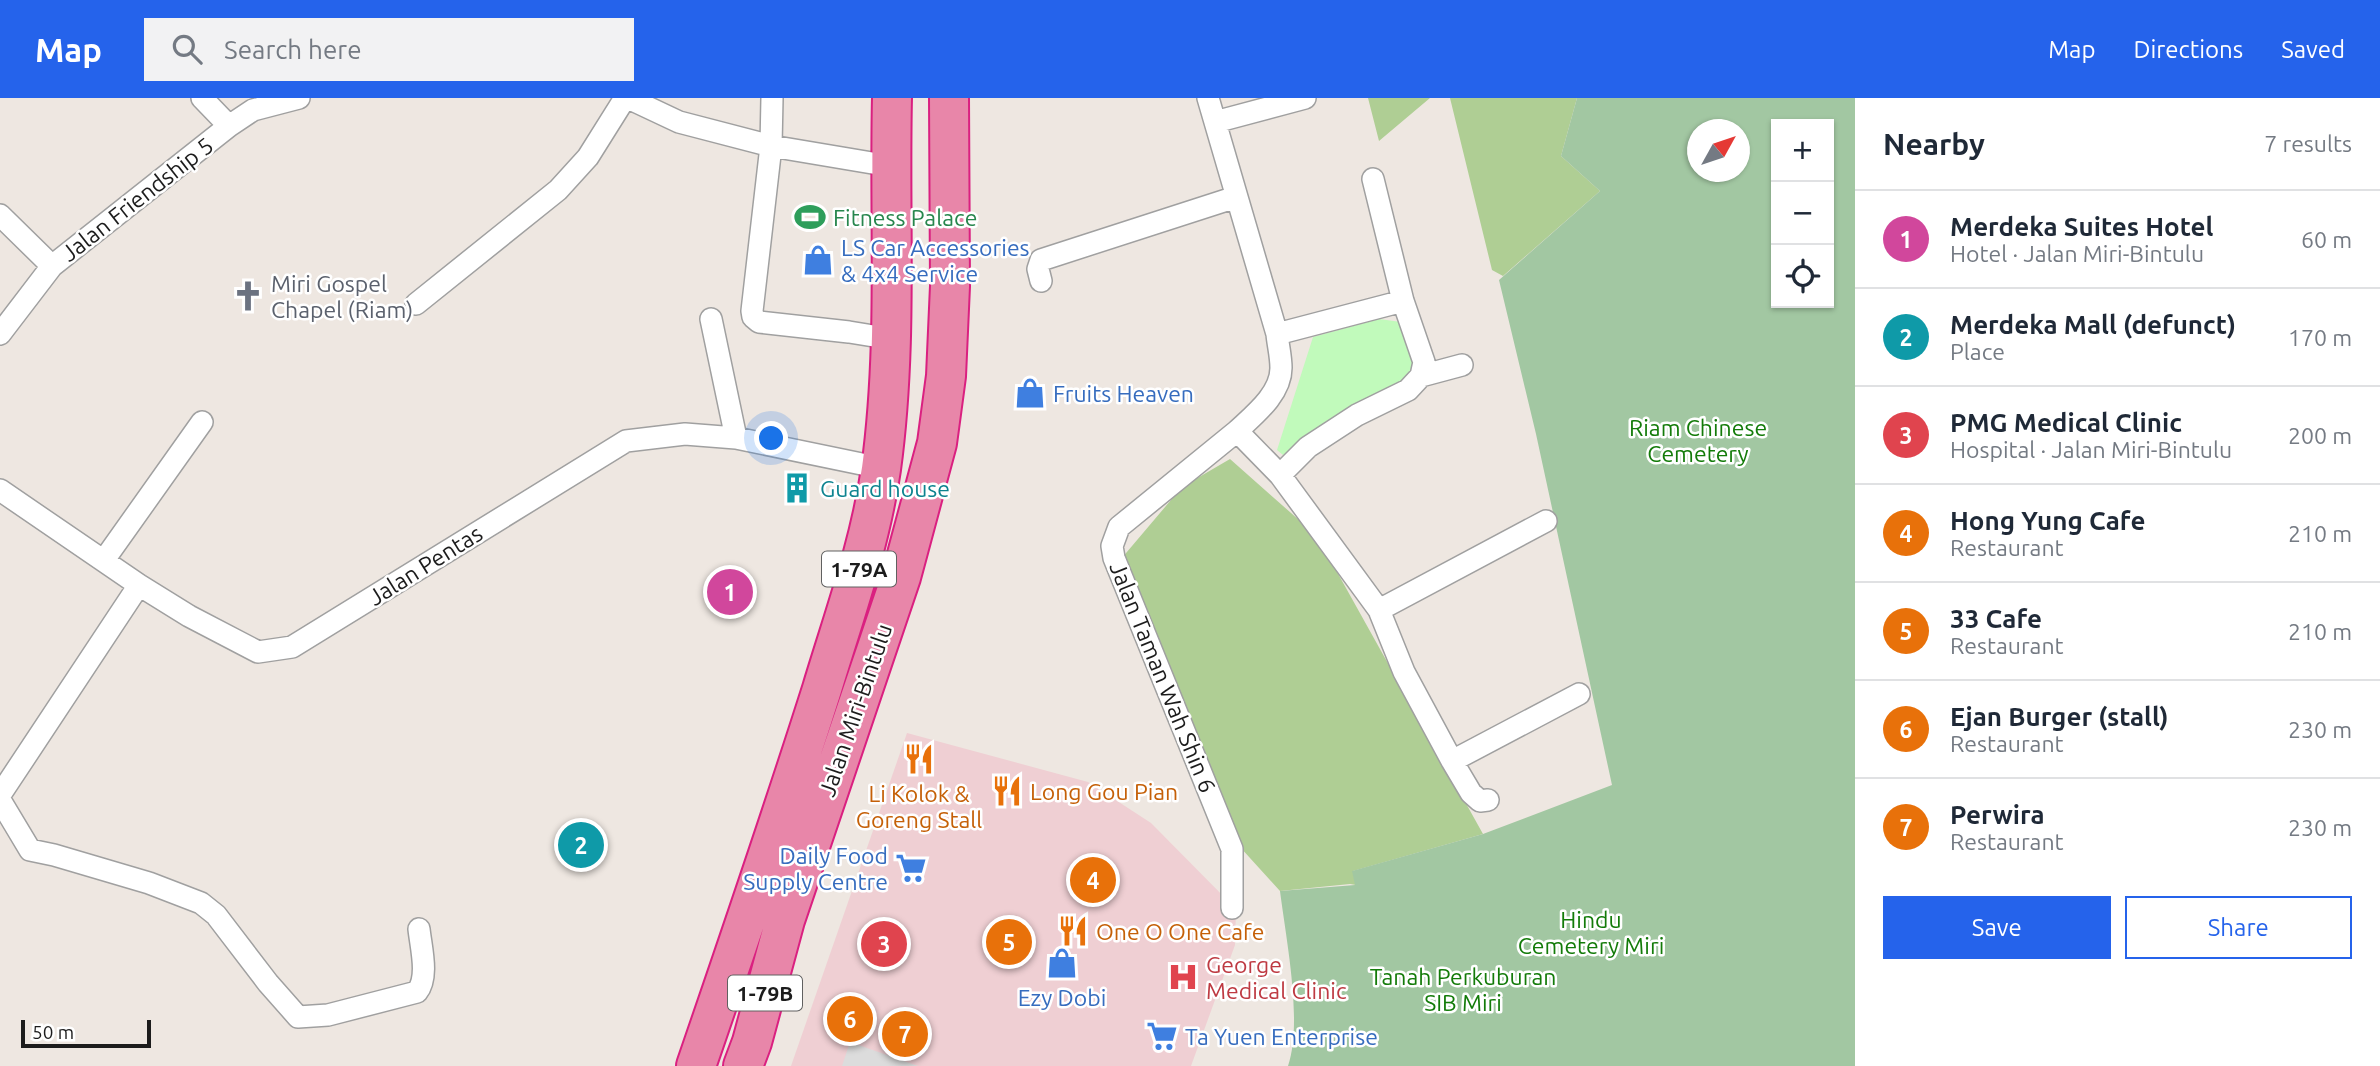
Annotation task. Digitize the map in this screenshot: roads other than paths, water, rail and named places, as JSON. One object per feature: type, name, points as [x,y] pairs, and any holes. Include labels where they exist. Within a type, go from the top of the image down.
[{"type":"highway","name":"Jalan Miri-Bintulu","points":[[696,1066],[789,794],[868,542],[881,468],[892,339],[892,98]]},
{"type":"highway","name":"Jalan Miri-Bintulu","points":[[743,1066],[785,920],[901,577],[937,443],[946,376],[950,286],[949,105]]},
{"type":"highway","points":[[890,152],[927,150],[937,140],[949,105]]},
{"type":"highway","points":[[890,205],[915,174],[937,174],[950,184]]},
{"type":"highway","points":[[711,1020],[728,1022],[740,1012],[785,920]]},
{"type":"street","points":[[202,98],[229,126]]},
{"type":"street","name":"Jalan Friendship 5","points":[[0,334],[52,266],[229,126],[253,110],[299,98]]},
{"type":"street","points":[[416,304],[558,190],[588,157],[626,98],[678,122],[771,146],[890,152]]},
{"type":"street","points":[[772,98],[771,146],[753,317],[759,322],[892,339]]},
{"type":"street","name":"Jalan Taman Wah Shin 6","points":[[1208,98],[1277,334],[1281,370],[1274,391],[1261,408],[1237,431],[1119,527],[1112,546],[1114,558],[1232,849],[1232,908]]},
{"type":"street","points":[[1215,122],[1305,98]]},
{"type":"street","points":[[1279,475],[1308,447],[1357,415],[1408,390],[1421,376],[1424,362],[1403,301],[1373,179]]},
{"type":"street","points":[[1041,281],[1038,269],[1041,260],[1236,197]]},
{"type":"street","points":[[0,215],[52,266]]},
{"type":"street","points":[[1277,334],[1403,301]]},
{"type":"street","points":[[711,319],[736,438]]},
{"type":"street","points":[[1421,376],[1462,365]]},
{"type":"street","points":[[104,560],[202,422]]},
{"type":"street","points":[[1237,431],[1279,475],[1338,551],[1379,610],[1404,672],[1452,761],[1471,793],[1480,800],[1488,800]]},
{"type":"street","name":"Jalan Pentas","points":[[0,490],[139,584],[189,615],[258,652],[292,647],[626,441],[685,434],[736,438],[881,468]]},
{"type":"street","points":[[1379,610],[1546,521]]},
{"type":"street","points":[[139,584],[0,797],[30,850],[149,883],[201,903],[216,915],[268,983],[299,1017],[328,1015],[416,992],[423,978],[419,929]]},
{"type":"street","points":[[1452,761],[1579,694]]},
{"type":"place","name":"Fitness Palace","points":[[810,217]]},
{"type":"place","name":"LS Car Accessories & 4x4 Service","points":[[818,260]]},
{"type":"place","name":"Miri Gospel Chapel (Riam)","points":[[248,296]]},
{"type":"place","name":"Fruits Heaven","points":[[1030,393]]},
{"type":"place","name":"Guard house","points":[[797,488]]},
{"type":"place","name":"Merdeka Suites Hotel","points":[[730,592]]},
{"type":"place","name":"Li Kolok & Goreng Stall","points":[[919,759]]},
{"type":"place","name":"Long Gou Pian","points":[[1007,791]]},
{"type":"place","name":"Merdeka Mall (defunct)","points":[[581,845]]},
{"type":"place","name":"Daily Food Supply Centre","points":[[911,868]]},
{"type":"place","name":"Hong Yung Cafe","points":[[1093,880]]},
{"type":"place","name":"One O One Cafe","points":[[1073,931]]},
{"type":"place","name":"33 Cafe","points":[[1009,942]]},
{"type":"place","name":"PMG Medical Clinic","points":[[884,944]]},
{"type":"place","name":"Ezy Dobi","points":[[1062,963]]},
{"type":"place","name":"George Medical Clinic","points":[[1183,977]]},
{"type":"place","name":"Ejan Burger (stall)","points":[[850,1019]]},
{"type":"place","name":"Perwira","points":[[905,1034]]},
{"type":"place","name":"Ta Yuen Enterprise","points":[[1162,1036]]},
{"type":"park label","name":"Riam Chinese Cemetery","points":[[1698,440]]},
{"type":"park label","name":"Hindu Cemetery Miri","points":[[1591,932]]},
{"type":"park label","name":"Tanah Perkuburan SIB Miri","points":[[1463,989]]}]
